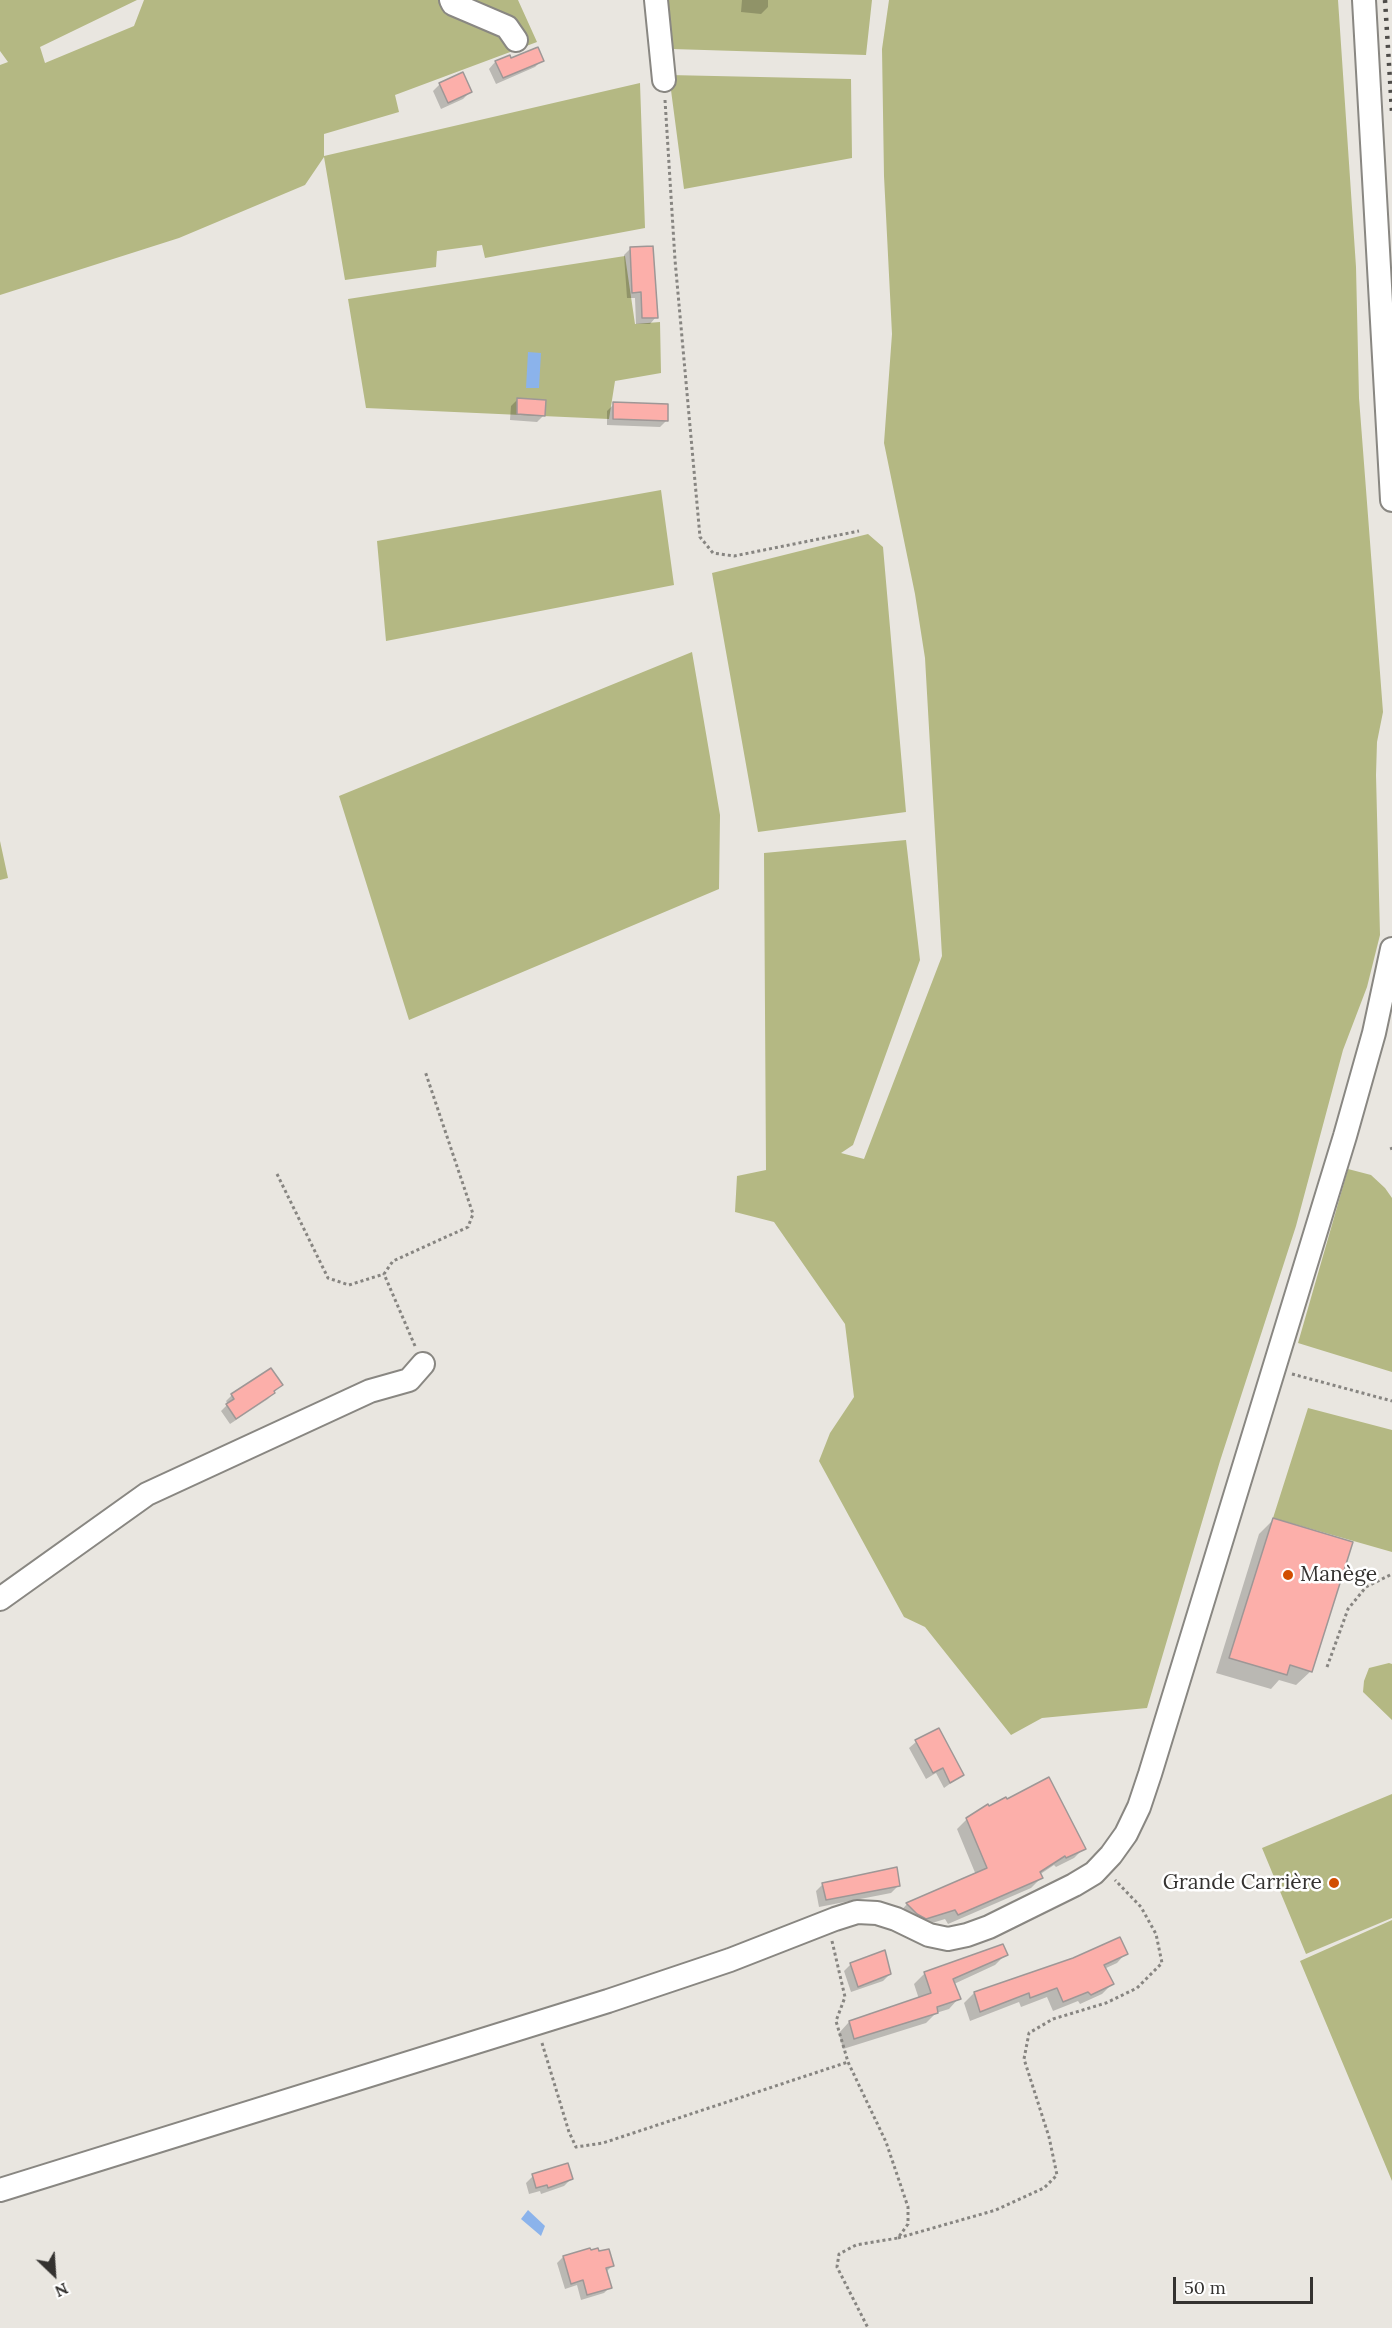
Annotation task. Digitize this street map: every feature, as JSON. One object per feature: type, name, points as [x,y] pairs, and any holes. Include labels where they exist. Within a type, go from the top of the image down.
[{"type":"street","points":[[451,0],[453,4],[507,27],[516,40]]},
{"type":"street","points":[[656,0],[664,80]]},
{"type":"street","points":[[1364,0],[1392,500]]},
{"type":"street","points":[[0,2190],[537,2024],[730,1960],[857,1912],[877,1913],[896,1919],[929,1935],[948,1939],[988,1927],[1074,1886],[1094,1873],[1126,1834],[1139,1807],[1204,1602],[1272,1368],[1374,1033],[1392,949]]},
{"type":"street","points":[[0,1599],[147,1494],[370,1391],[409,1380],[423,1364]]},
{"type":"path","points":[[664,80],[675,260],[700,537],[712,553],[734,556],[859,531]]},
{"type":"path","points":[[277,1174],[328,1278],[349,1285],[384,1274],[393,1261],[468,1227],[473,1214],[425,1071]]},
{"type":"path","points":[[384,1274],[423,1364]]},
{"type":"path","points":[[1272,1368],[1392,1401]]},
{"type":"path","points":[[1327,1667],[1348,1609],[1366,1587],[1392,1574]]},
{"type":"path","points":[[868,2328],[837,2266],[839,2254],[856,2245],[898,2238],[996,2210],[1044,2188],[1057,2175],[1049,2137],[1024,2059],[1029,2033],[1053,2019],[1106,2003],[1137,1988],[1162,1963],[1156,1934],[1141,1907],[1102,1864]]},
{"type":"path","points":[[827,1922],[844,1997],[836,2021],[848,2062],[886,2142],[908,2207],[908,2224],[898,2238]]},
{"type":"path","points":[[537,2024],[569,2132],[576,2146],[603,2143],[848,2062]]},
{"type":"green space","points":[[0,0],[137,0],[40,47],[45,63],[134,26],[144,0],[518,0],[537,42],[395,95],[399,112],[324,134],[324,156],[640,83],[645,228],[485,258],[482,245],[437,251],[436,267],[345,280],[324,157],[305,185],[179,238],[0,295],[0,65],[8,62],[0,51]]},
{"type":"green space","points":[[668,0],[872,0],[866,55],[672,49]]},
{"type":"green space","points":[[889,0],[1338,0],[1356,267],[1359,398],[1383,712],[1377,742],[1376,775],[1380,935],[1367,987],[1343,1050],[1296,1226],[1220,1461],[1147,1708],[1042,1718],[1011,1735],[925,1627],[904,1617],[819,1461],[830,1433],[854,1397],[845,1324],[774,1222],[735,1212],[737,1176],[766,1170],[764,853],[906,840],[920,960],[853,1145],[841,1153],[864,1159],[942,956],[925,658],[915,594],[884,443],[892,334],[884,176],[882,49]]},
{"type":"green space","points":[[669,75],[851,79],[852,158],[684,189]]},
{"type":"green space","points":[[625,256],[635,324],[660,322],[661,373],[615,381],[609,419],[366,408],[348,299]]},
{"type":"green space","points":[[661,490],[674,585],[386,641],[377,541]]},
{"type":"green space","points":[[868,534],[883,547],[906,812],[758,832],[712,573]]},
{"type":"green space","points":[[692,652],[720,815],[719,889],[409,1020],[339,796]]},
{"type":"green space","points":[[0,841],[8,878],[0,880]]},
{"type":"green space","points":[[1348,1169],[1371,1175],[1392,1198],[1392,1372],[1298,1343]]},
{"type":"green space","points":[[1308,1408],[1392,1430],[1392,1552],[1273,1518]]},
{"type":"green space","points":[[1392,1664],[1392,1720],[1363,1692],[1369,1668]]},
{"type":"green space","name":"Grande Carrière","points":[[1392,1794],[1392,1918],[1306,1954],[1262,1848]]},
{"type":"green space","points":[[1392,1920],[1392,2181],[1300,1961]]},
{"type":"water","points":[[528,352],[541,353],[539,388],[526,388]]},
{"type":"water","points":[[528,2210],[545,2226],[541,2236],[521,2219]]},
{"type":"building","points":[[538,47],[544,61],[503,78],[495,61],[510,55],[511,58]]},
{"type":"building","points":[[463,72],[472,92],[448,103],[439,83]]},
{"type":"building","points":[[653,246],[658,318],[642,318],[641,292],[632,293],[630,247]]},
{"type":"building","points":[[517,398],[546,400],[545,416],[517,414]]},
{"type":"building","points":[[613,402],[668,404],[668,421],[613,419]]},
{"type":"building","points":[[271,1368],[283,1385],[236,1419],[226,1404],[234,1399],[231,1394]]},
{"type":"building","points":[[1273,1518],[1353,1542],[1312,1672],[1290,1665],[1287,1675],[1229,1658]]},
{"type":"building","points":[[939,1728],[964,1775],[950,1783],[943,1768],[933,1773],[915,1740]]},
{"type":"building","points":[[1049,1777],[1086,1849],[1066,1858],[1065,1856],[1040,1872],[1043,1878],[958,1915],[955,1910],[926,1919],[906,1903],[987,1868],[966,1818],[988,1804],[989,1806],[1006,1797],[1007,1799]]},
{"type":"building","points":[[897,1867],[900,1886],[826,1900],[822,1883]]},
{"type":"building","points":[[1120,1937],[1128,1954],[1104,1965],[1114,1984],[1091,1995],[1088,1992],[1063,2002],[1057,1988],[1030,1998],[1029,1993],[980,2012],[974,1992],[1073,1958]]},
{"type":"building","points":[[1003,1944],[1008,1955],[953,1979],[961,1999],[937,2007],[938,2013],[854,2039],[849,2021],[931,1993],[924,1972]]},
{"type":"building","points":[[885,1950],[891,1974],[858,1987],[850,1963]]},
{"type":"building","points":[[568,2163],[573,2179],[548,2188],[547,2185],[536,2188],[532,2174]]},
{"type":"building","points":[[590,2248],[591,2250],[598,2248],[599,2251],[609,2249],[614,2266],[606,2268],[612,2288],[587,2295],[583,2280],[571,2284],[563,2256]]},
{"type":"railway","points":[[1385,0],[1392,112]]},
{"type":"place","name":"Manège","points":[[1288,1575]]},
{"type":"place","name":"Grande Carrière","points":[[1334,1883]]}]
